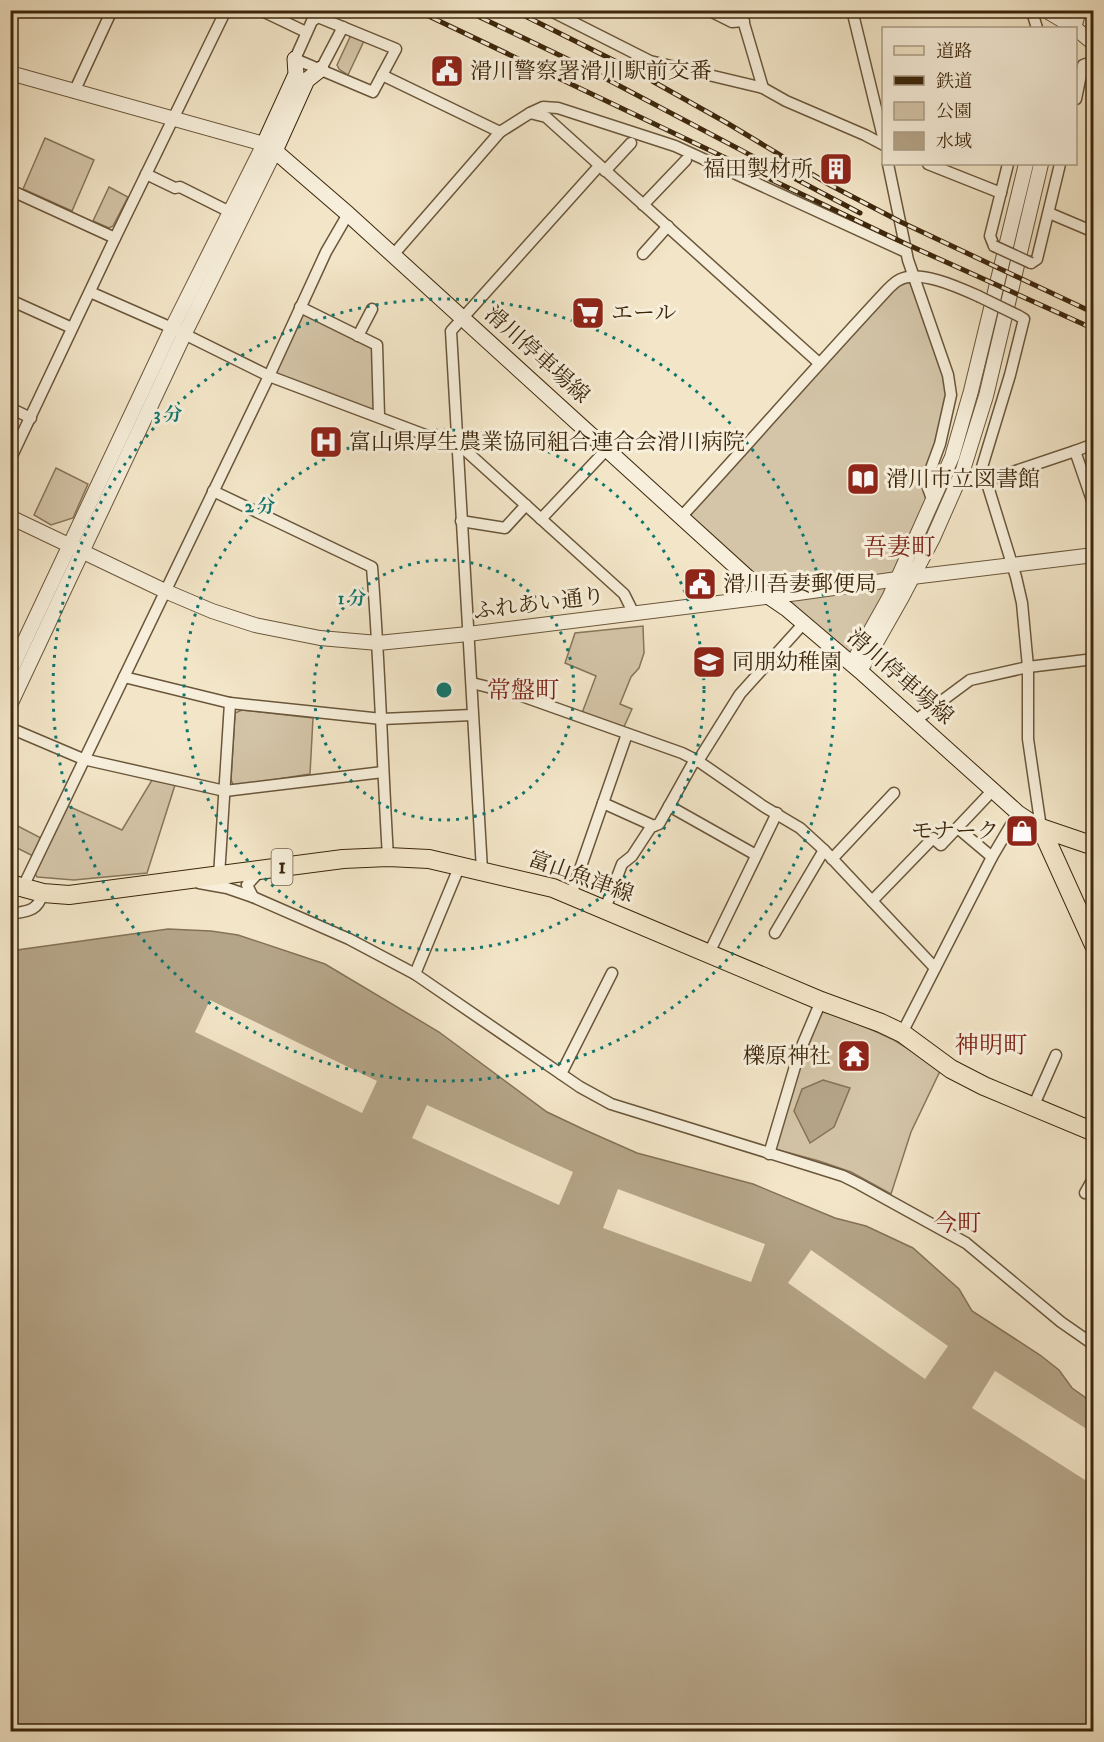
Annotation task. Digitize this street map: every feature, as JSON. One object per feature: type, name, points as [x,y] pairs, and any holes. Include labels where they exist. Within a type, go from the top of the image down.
[{"type":"main road","points":[[270,147],[296,74],[295,59]]},
{"type":"main road","points":[[270,147],[307,80],[321,69]]},
{"type":"main road","name":"滑川停車場線","points":[[270,147],[348,214],[768,596],[856,667],[1018,813],[1041,828]]},
{"type":"main road","points":[[1041,828],[1094,846]]},
{"type":"main road","points":[[1041,828],[1094,945]]},
{"type":"main road","name":"富山魚津線","points":[[16,887],[43,893],[69,895],[344,859],[388,857],[429,859],[460,865],[553,888],[902,1033],[951,1069],[1094,1132]]},
{"type":"street","points":[[74,92],[112,10]]},
{"type":"street","points":[[10,460],[226,10]]},
{"type":"street","points":[[260,10],[306,32]]},
{"type":"street","points":[[549,10],[651,61],[763,88],[786,101],[882,142]]},
{"type":"street","points":[[708,10],[732,22],[742,16],[763,88]]},
{"type":"street","points":[[852,10],[882,135]]},
{"type":"street","points":[[1034,10],[1036,27]]},
{"type":"street","points":[[1045,10],[1061,19]]},
{"type":"street","points":[[1074,27],[1079,10]]},
{"type":"street","points":[[318,17],[396,49],[373,92],[295,59],[306,32],[312,21],[318,17]]},
{"type":"street","points":[[321,69],[343,27]]},
{"type":"street","points":[[1077,30],[1094,44]]},
{"type":"street","points":[[1077,94],[1083,65],[1094,61]]},
{"type":"street","points":[[382,75],[500,132]]},
{"type":"street","points":[[11,76],[174,118],[270,147]]},
{"type":"street","points":[[393,255],[500,132],[543,107],[558,108],[675,146],[906,252]]},
{"type":"street","points":[[530,113],[546,117],[819,363]]},
{"type":"street","points":[[482,870],[451,331],[602,168],[631,143]]},
{"type":"street","points":[[10,672],[172,328],[230,212],[270,147]]},
{"type":"street","points":[[10,705],[270,147]]},
{"type":"street","points":[[644,205],[686,160]]},
{"type":"street","points":[[888,165],[906,252],[948,375],[951,395],[940,444],[926,482],[933,502]]},
{"type":"street","points":[[930,165],[1000,193]]},
{"type":"street","points":[[1008,165],[990,236],[994,246],[1031,263],[1037,260],[1060,165]]},
{"type":"street","points":[[856,667],[952,457],[971,391],[1026,165]]},
{"type":"street","points":[[856,667],[912,577],[945,512],[966,460],[986,396],[1041,165]]},
{"type":"street","points":[[146,174],[175,188],[180,187],[230,212]]},
{"type":"street","points":[[10,190],[115,238]]},
{"type":"street","points":[[1049,213],[1094,232]]},
{"type":"street","points":[[16,887],[124,677],[326,252],[348,214]]},
{"type":"street","points":[[643,254],[668,226]]},
{"type":"street","points":[[682,516],[766,425],[819,363],[899,279],[913,276],[946,282],[1024,319],[1010,375],[982,467],[1022,603],[1028,667],[1028,739],[1041,828]]},
{"type":"street","points":[[90,292],[172,328],[269,376],[465,450],[624,594],[634,614]]},
{"type":"street","points":[[10,300],[72,328]]},
{"type":"street","points":[[300,307],[377,345],[379,416]]},
{"type":"street","points":[[358,336],[372,309]]},
{"type":"street","points":[[10,408],[31,418]]},
{"type":"street","points":[[986,481],[1094,444]]},
{"type":"street","points":[[541,519],[607,449]]},
{"type":"street","points":[[1074,451],[1094,506]]},
{"type":"street","points":[[213,491],[372,567],[378,643],[382,772],[388,857]]},
{"type":"street","points":[[461,521],[505,528],[526,505]]},
{"type":"street","name":"ふれあい通り","points":[[10,517],[212,611],[255,625],[320,638],[378,643],[634,614],[1094,555]]},
{"type":"street","points":[[605,909],[622,864],[633,856],[654,826],[659,824],[693,763],[698,761],[740,694],[804,623]]},
{"type":"street","points":[[916,720],[970,680],[1028,667],[1094,659]]},
{"type":"street","points":[[124,677],[230,703],[381,719],[472,716]]},
{"type":"street","points":[[472,682],[516,694],[682,753],[698,761],[763,806],[800,828],[824,850],[934,968]]},
{"type":"street","points":[[219,876],[230,703]]},
{"type":"street","points":[[10,728],[83,759],[225,791],[382,772]]},
{"type":"street","points":[[571,895],[627,734]]},
{"type":"street","points":[[872,902],[933,838],[941,844],[993,790]]},
{"type":"street","points":[[832,859],[894,793]]},
{"type":"street","points":[[603,803],[654,826]]},
{"type":"street","points":[[669,807],[756,855]]},
{"type":"street","points":[[709,953],[777,813]]},
{"type":"street","points":[[902,1033],[992,857],[1018,813]]},
{"type":"street","points":[[960,830],[992,857]]},
{"type":"street","points":[[775,933],[824,850]]},
{"type":"street","points":[[415,974],[460,865]]},
{"type":"street","points":[[253,897],[247,885],[261,870]]},
{"type":"street","points":[[187,880],[227,888],[253,897],[349,939],[415,974],[561,1074],[611,1104],[843,1176],[966,1243],[1061,1322],[1094,1345]]},
{"type":"street","points":[[10,914],[30,911],[39,904],[43,893]]},
{"type":"street","points":[[561,1074],[612,973]]},
{"type":"street","points":[[769,1154],[799,1053],[821,1001]]},
{"type":"street","points":[[1033,1107],[1056,1054]]},
{"type":"street","points":[[1085,1193],[1094,1177]]},
{"type":"green space","points":[[352,36],[364,41],[348,75],[337,65]]},
{"type":"green space","points":[[45,138],[94,160],[72,211],[23,189]]},
{"type":"green space","points":[[109,187],[128,197],[113,226],[109,228],[93,221]]},
{"type":"green space","points":[[913,276],[951,395],[926,482],[933,502],[852,664],[682,516],[888,289]]},
{"type":"green space","points":[[299,309],[375,345],[379,416],[269,376]]},
{"type":"green space","points":[[56,468],[88,484],[73,518],[51,525],[34,515]]},
{"type":"green space","points":[[643,626],[644,653],[639,668],[631,677],[620,704],[632,709],[623,729],[582,713],[596,676],[565,663],[575,633]]},
{"type":"green space","points":[[242,710],[313,718],[310,774],[234,786],[231,780],[235,713]]},
{"type":"green space","points":[[152,780],[175,785],[147,873],[74,880],[37,877],[35,873],[68,806],[122,830]]},
{"type":"green space","points":[[10,822],[41,838],[33,856],[11,845]]},
{"type":"green space","points":[[823,1007],[894,1040],[941,1069],[911,1132],[891,1194],[851,1172],[775,1149],[803,1053]]},
{"type":"water","points":[[168,929],[238,935],[325,964],[439,1032],[547,1112],[637,1153],[753,1184],[835,1218],[866,1226],[913,1248],[959,1289],[972,1311],[1059,1370],[1072,1388],[1093,1403],[1093,1731],[11,1731],[10,951]]},
{"type":"water","points":[[823,1080],[850,1088],[834,1127],[810,1143],[794,1111],[802,1089]]},
{"type":"pier","points":[[210,1000],[377,1081],[362,1113],[195,1032]]},
{"type":"pier","points":[[427,1105],[573,1172],[559,1205],[412,1138]]},
{"type":"pier","points":[[618,1189],[765,1244],[751,1282],[603,1228]]},
{"type":"pier","points":[[811,1250],[948,1346],[925,1379],[788,1283]]},
{"type":"pier","points":[[995,1371],[1093,1433],[1093,1466],[1085,1480],[972,1408]]},
{"type":"railway","points":[[416,10],[904,243],[1094,329]]},
{"type":"railway","points":[[465,10],[580,65],[860,213]]},
{"type":"railway","points":[[513,10],[629,68],[830,185],[901,222],[1094,313]]},
{"type":"place","name":"滑川警察署滑川駅前交番","points":[[447,71]]},
{"type":"place","name":"福田製材所","points":[[836,169]]},
{"type":"place","name":"エール","points":[[588,313]]},
{"type":"place","name":"富山県厚生農業協同組合連合会滑川病院","points":[[326,442]]},
{"type":"place","name":"滑川市立図書館","points":[[863,479]]},
{"type":"place","name":"滑川吾妻郵便局","points":[[700,584]]},
{"type":"place","name":"同朋幼稚園","points":[[709,662]]},
{"type":"place","name":"モナーク","points":[[1022,831]]},
{"type":"place","name":"櫟原神社","points":[[854,1056]]},
{"type":"district","name":"吾妻町","points":[[899,548]]},
{"type":"district","name":"常盤町","points":[[523,691]]},
{"type":"district","name":"神明町","points":[[991,1046]]},
{"type":"district","name":"今町","points":[[957,1224]]}]
